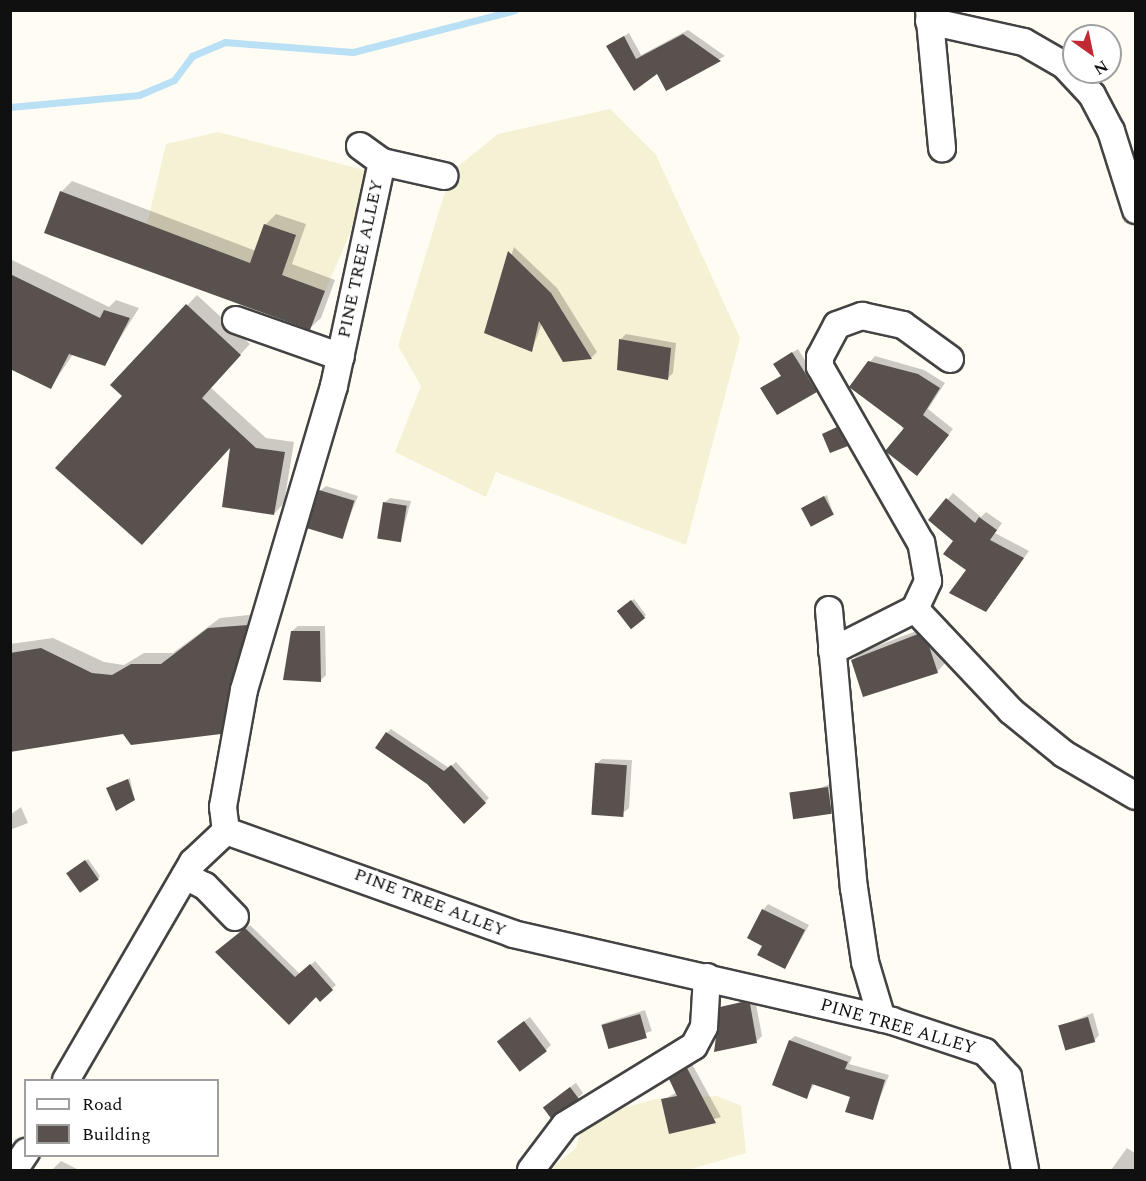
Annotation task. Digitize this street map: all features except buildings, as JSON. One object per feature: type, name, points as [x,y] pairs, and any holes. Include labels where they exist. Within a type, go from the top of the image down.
[{"type":"street","points":[[942,148],[929,16],[1024,42],[1064,65],[1092,95],[1112,130],[1136,210]]},
{"type":"street","points":[[360,146],[382,162],[444,176]]},
{"type":"street","name":"PINE TREE ALLEY","points":[[382,162],[341,357],[244,690],[223,807],[226,831],[513,934],[707,976],[882,1018],[985,1052],[997,1061],[1015,1101],[1025,1170]]},
{"type":"street","points":[[832,651],[915,609],[928,581],[921,543],[820,367],[820,357],[837,325],[862,316],[903,325],[950,359]]},
{"type":"street","name":"PINE TREE ALLEY","points":[[236,320],[341,357]]},
{"type":"street","points":[[915,609],[1011,711],[1064,754],[1136,796]]},
{"type":"street","points":[[829,610],[859,927],[882,1018]]},
{"type":"street","points":[[67,1079],[185,876],[226,831]]},
{"type":"street","points":[[185,876],[205,886],[235,917]]},
{"type":"street","points":[[531,1170],[565,1125],[694,1046],[704,1027],[707,976]]},
{"type":"street","points":[[14,1170],[24,1155]]},
{"type":"shaded area","points":[[610,109],[656,155],[740,338],[686,545],[496,472],[486,497],[395,452],[421,386],[398,346],[451,172],[498,134]]},
{"type":"shaded area","points":[[218,132],[376,173],[325,291],[147,224],[166,144]]},
{"type":"shaded area","points":[[717,1096],[741,1106],[746,1153],[688,1170],[549,1170],[576,1148],[580,1134],[597,1116],[655,1099]]},
{"type":"waterway","points":[[10,107],[139,95],[174,80],[192,56],[225,42],[353,52],[515,10]]}]
